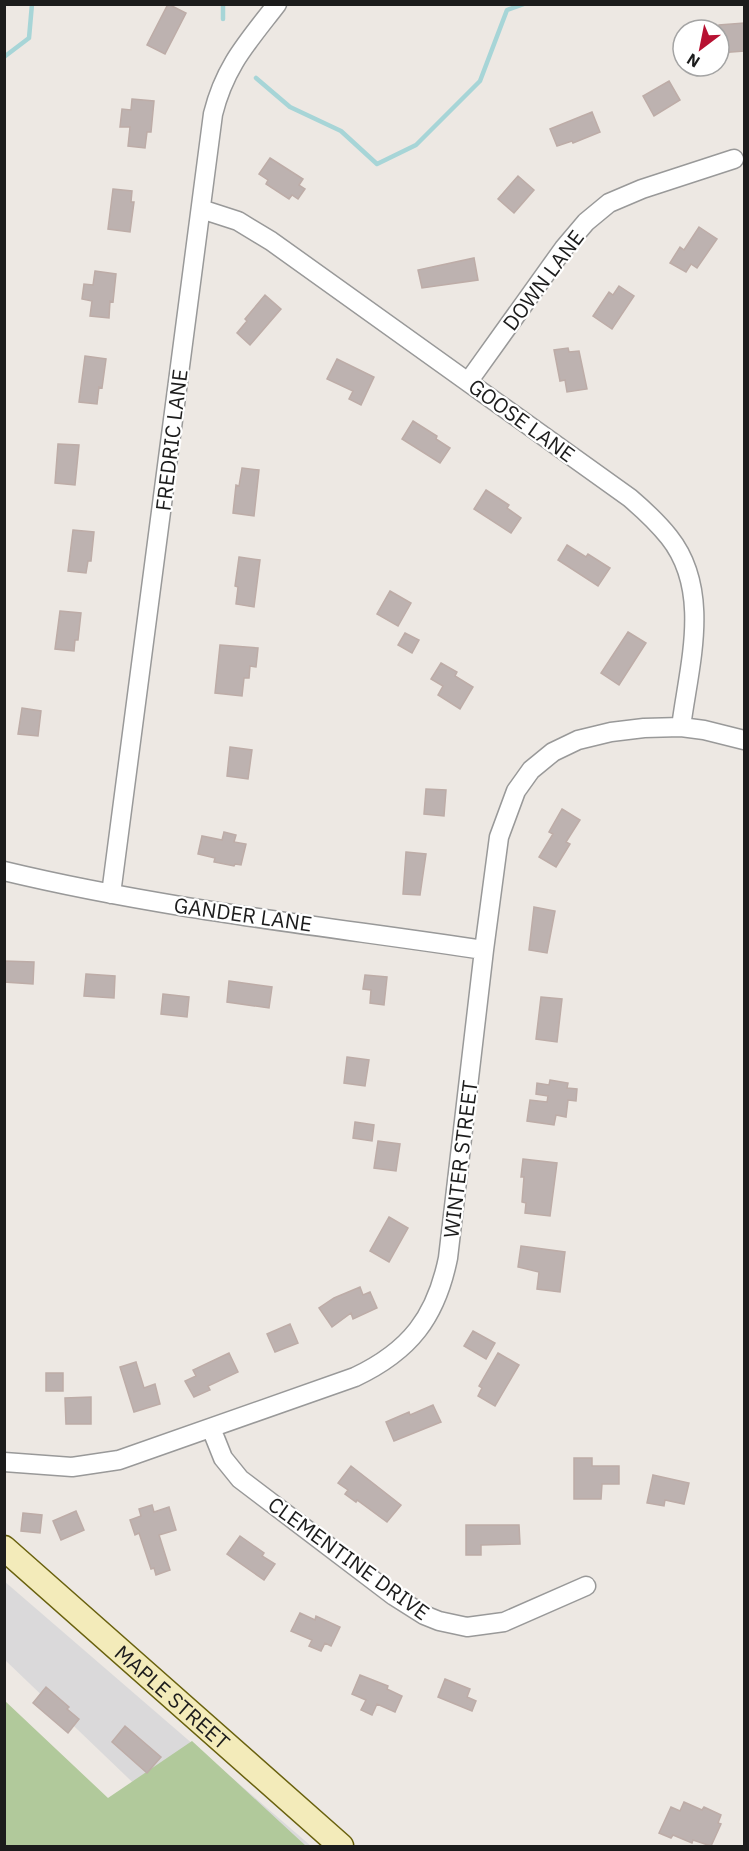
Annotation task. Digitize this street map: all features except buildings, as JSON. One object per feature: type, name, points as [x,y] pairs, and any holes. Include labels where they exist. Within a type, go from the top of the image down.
[{"type":"street","name":"FREDRIC LANE","points":[[111,894],[213,114],[225,75],[277,4]]},
{"type":"street","name":"DOWN LANE","points":[[468,382],[564,248],[586,222],[609,203],[642,189],[734,159]]},
{"type":"street","name":"GOOSE LANE","points":[[201,209],[238,221],[271,241],[630,498],[658,525],[670,538],[681,556],[694,596],[695,623],[681,727]]},
{"type":"street","name":"WINTER STREET","points":[[4,1462],[55,1467],[103,1463],[138,1454],[355,1377],[389,1358],[410,1340],[434,1306],[448,1258],[499,837],[510,802],[531,770],[553,752],[578,740],[611,732],[681,727],[744,740]]},
{"type":"street","name":"GANDER LANE","points":[[4,871],[111,894],[484,950]]},
{"type":"street","name":"CLEMENTINE DRIVE","points":[[211,1428],[223,1458],[240,1479],[394,1596],[424,1616],[467,1627],[493,1625],[517,1618],[586,1586]]},
{"type":"street","name":"MAPLE STREET","points":[[4,1548],[341,1846]]},
{"type":"shaded area","points":[[4,1581],[311,1846],[199,1846],[5,1660]]},
{"type":"green space","points":[[4,1700],[108,1798],[192,1741],[306,1846],[5,1846]]},
{"type":"waterway","points":[[4,57],[29,38],[32,4]]},
{"type":"waterway","points":[[223,4],[223,19]]},
{"type":"waterway","points":[[256,78],[290,107],[341,131],[377,164],[416,145],[480,81],[507,10],[524,4]]}]
